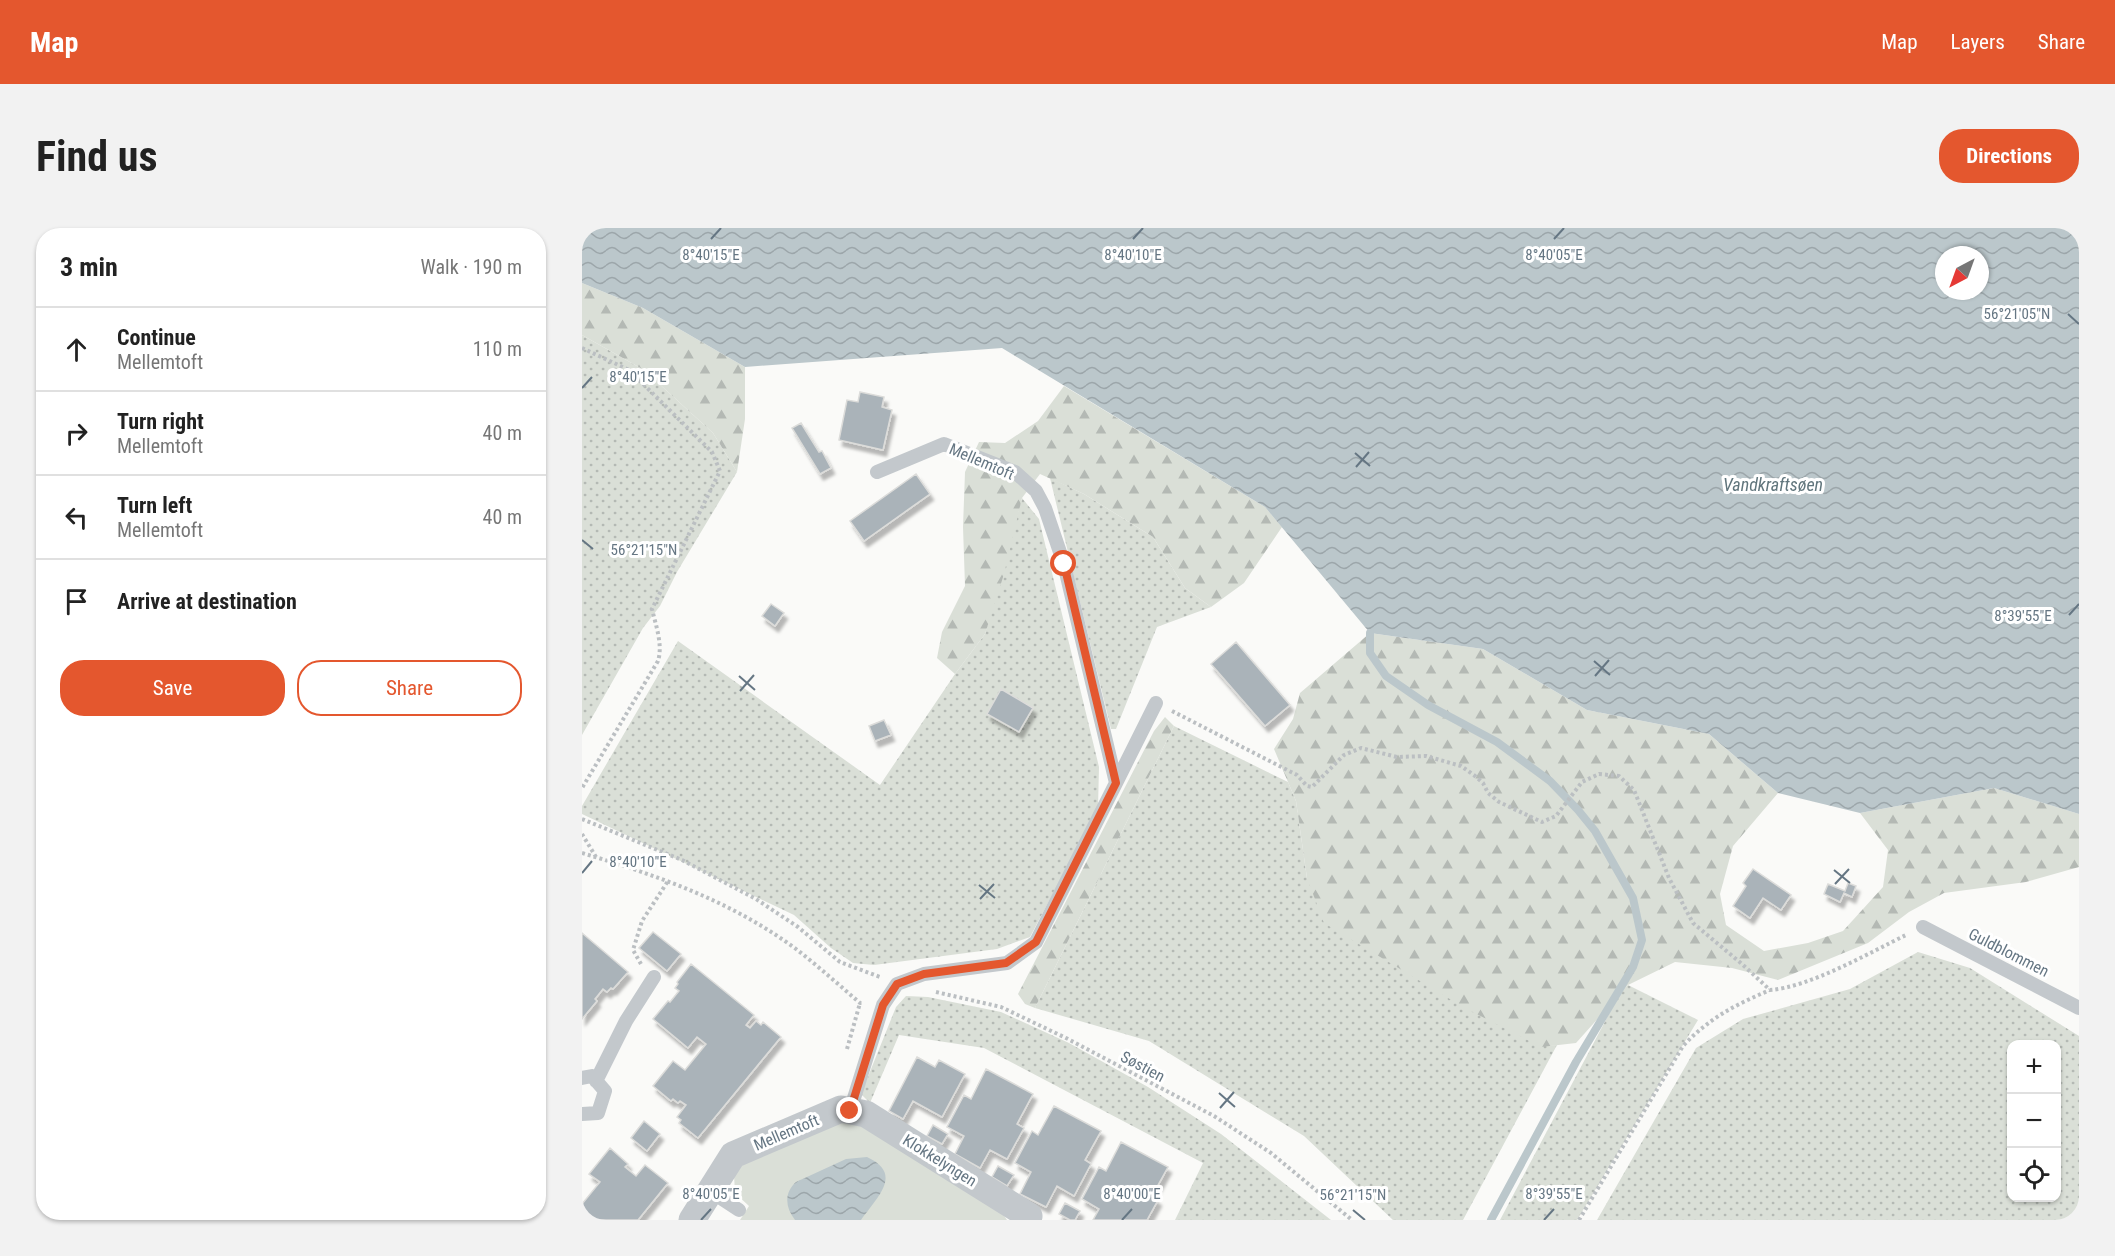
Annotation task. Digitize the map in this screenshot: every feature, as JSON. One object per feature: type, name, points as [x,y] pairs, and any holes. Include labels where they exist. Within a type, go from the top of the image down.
[{"type":"street","name":"Mellemtoft","points":[[692,1220],[733,1155],[841,1109],[850,1111]]},
{"type":"street","name":"Klokkelyngen","points":[[850,1111],[866,1113],[1031,1219]]},
{"type":"lane","name":"Mellemtoft","points":[[877,472],[944,444],[1015,472],[1036,491],[1045,508],[1064,564],[1116,783]]},
{"type":"lane","points":[[850,1111],[883,1005],[897,984],[924,974],[1006,963],[1036,942],[1156,703]]},
{"type":"lane","name":"Guldblommen","points":[[1923,927],[2079,1008]]},
{"type":"lane","points":[[582,1114],[598,1113],[605,1091],[589,1080],[654,977]]},
{"type":"lane","points":[[710,1191],[739,1210]]},
{"type":"path","points":[[582,348],[629,370],[712,452],[720,471],[652,609],[660,653],[658,662],[582,788]]},
{"type":"path","points":[[1156,703],[1297,775],[1307,786],[1312,787],[1344,755],[1361,748],[1397,757],[1426,756],[1461,766],[1483,783],[1488,793],[1499,802],[1542,822],[1556,816],[1582,782],[1599,774],[1619,776],[1634,790],[1669,878],[1693,923],[1770,990]]},
{"type":"path","name":"Søstien","points":[[582,819],[682,860],[756,899],[798,927],[840,962],[897,984],[1001,1007],[1066,1038],[1214,1116],[1272,1153],[1352,1220]]},
{"type":"path","points":[[582,834],[596,857]]},
{"type":"path","points":[[582,853],[669,880],[736,911],[796,949],[860,1003],[845,1054]]},
{"type":"path","points":[[654,977],[637,960],[633,950],[642,921],[669,880]]},
{"type":"path","points":[[1579,1220],[1683,1046],[1701,1027],[1740,1003],[1770,990],[1785,989],[1923,927]]},
{"type":"green space","points":[[582,283],[643,308],[745,367],[745,419],[737,472],[713,433],[644,370],[582,335]]},
{"type":"green space","points":[[582,335],[644,370],[713,433],[737,472],[582,735]]},
{"type":"green space","points":[[1064,386],[1265,507],[1282,527],[1244,583],[1211,607],[1185,588],[1153,537],[1084,494],[1040,474],[1022,498],[1004,574],[985,634],[955,674],[937,658],[942,632],[965,586],[963,527],[965,472],[979,442],[1005,443],[1038,421]]},
{"type":"green space","points":[[1050,478],[1084,494],[1153,537],[1185,588],[1211,607],[1157,627],[1116,729],[1111,729]]},
{"type":"green space","points":[[1022,498],[1039,519],[1099,767],[1098,808],[1030,937],[997,949],[874,965],[853,963],[831,948],[794,915],[582,814],[582,806],[678,641],[880,785],[985,634]]},
{"type":"green space","points":[[1370,633],[1483,649],[1587,710],[1709,734],[1778,793],[1733,846],[1720,894],[1726,925],[1764,951],[1808,943],[1843,931],[1883,887],[1888,850],[1860,813],[1994,788],[2079,814],[2079,867],[2026,882],[1944,893],[1909,912],[1868,943],[1778,980],[1732,968],[1675,962],[1628,985],[1576,1043],[1541,1047],[1463,1007],[1324,923],[1307,878],[1296,801],[1274,749],[1293,719],[1300,693]]},
{"type":"green space","points":[[1165,717],[1174,726],[1035,1008],[1025,1004],[1018,994],[1154,731]]},
{"type":"green space","points":[[1174,726],[1288,782],[1296,801],[1307,878],[1541,1046],[1557,1045],[1463,1220],[1393,1220],[1304,1136],[1149,1041],[1035,1008]]},
{"type":"green space","points":[[1918,952],[1970,968],[2079,1036],[2079,1220],[1597,1220],[1696,1048],[1743,1019],[1850,989]]},
{"type":"green space","points":[[1628,985],[1698,1020],[1577,1220],[1500,1220],[1619,995]]},
{"type":"green space","points":[[906,996],[928,997],[1001,1012],[1069,1043],[1148,1087],[1221,1134],[1331,1220],[1175,1220],[1203,1163],[984,1048],[899,1035],[870,1103],[861,1094],[896,1007]]},
{"type":"green space","points":[[851,1117],[1001,1211],[1007,1220],[740,1220],[749,1206],[735,1193],[734,1175],[748,1156]]},
{"type":"water","name":"Vandkraftsøen","points":[[582,228],[2071,228],[2079,230],[2079,814],[1994,788],[1860,813],[1778,793],[1709,734],[1587,710],[1483,649],[1370,633],[1265,507],[1002,348],[745,367],[643,308],[582,283]]},
{"type":"water","points":[[867,1157],[878,1164],[886,1178],[880,1194],[861,1220],[795,1220],[789,1210],[787,1200],[789,1191],[796,1182],[846,1159]]},
{"type":"building","points":[[860,392],[884,397],[882,407],[892,410],[883,450],[839,440],[847,400],[858,402]]},
{"type":"building","points":[[801,423],[819,452],[822,451],[831,468],[820,474],[792,428]]},
{"type":"building","points":[[916,474],[930,494],[864,541],[850,521]]},
{"type":"building","points":[[771,604],[784,613],[775,626],[762,616]]},
{"type":"building","points":[[1236,642],[1290,705],[1265,726],[1211,664]]},
{"type":"building","points":[[1001,689],[1033,708],[1019,732],[987,714]]},
{"type":"building","points":[[884,720],[891,735],[875,741],[869,726]]},
{"type":"building","points":[[1753,869],[1791,895],[1781,910],[1763,898],[1750,918],[1733,906],[1746,886],[1743,883]]},
{"type":"building","points":[[1848,883],[1856,886],[1852,897],[1844,893],[1840,902],[1824,894],[1828,884],[1845,891]]},
{"type":"building","points":[[653,932],[681,954],[667,971],[639,948]]},
{"type":"building","points":[[582,933],[628,972],[613,989],[607,992],[603,989],[595,999],[597,1001],[582,1019]]},
{"type":"building","points":[[691,964],[754,1015],[746,1025],[750,1028],[756,1021],[761,1025],[763,1022],[781,1037],[698,1138],[679,1123],[681,1120],[677,1117],[686,1105],[673,1099],[671,1101],[653,1086],[673,1061],[685,1070],[706,1044],[697,1037],[688,1048],[653,1019],[679,991],[675,988],[677,982]]},
{"type":"building","points":[[917,1057],[935,1067],[939,1060],[965,1074],[942,1117],[913,1101],[903,1119],[889,1111]]},
{"type":"building","points":[[986,1069],[1033,1094],[1017,1124],[1024,1128],[1007,1159],[990,1150],[980,1168],[955,1154],[964,1136],[947,1127],[964,1095],[971,1099]]},
{"type":"building","points":[[1054,1106],[1101,1131],[1085,1160],[1091,1164],[1074,1196],[1057,1186],[1046,1207],[1020,1194],[1031,1172],[1015,1163],[1032,1131],[1038,1135]]},
{"type":"building","points":[[644,1121],[660,1134],[647,1151],[631,1138]]},
{"type":"building","points":[[933,1125],[948,1134],[942,1144],[927,1136]]},
{"type":"building","points":[[1121,1142],[1168,1167],[1152,1196],[1158,1200],[1147,1220],[1093,1220],[1099,1209],[1082,1199],[1099,1167],[1106,1171]]},
{"type":"building","points":[[610,1148],[628,1164],[625,1167],[636,1176],[645,1165],[668,1183],[638,1220],[582,1220],[582,1204],[600,1182],[589,1174]]},
{"type":"building","points":[[998,1166],[1014,1175],[1007,1186],[992,1177]]},
{"type":"building","points":[[1065,1203],[1080,1211],[1075,1220],[1059,1214]]},
{"type":"waterway","points":[[1370,633],[1370,653],[1386,676],[1428,705],[1497,742],[1550,781],[1578,810],[1595,831],[1633,898],[1642,940],[1633,967],[1576,1062],[1491,1220]]},
{"type":"route","points":[[850,1111],[883,1005],[897,984],[924,974],[1006,963],[1036,942],[1116,783],[1064,564]]}]
